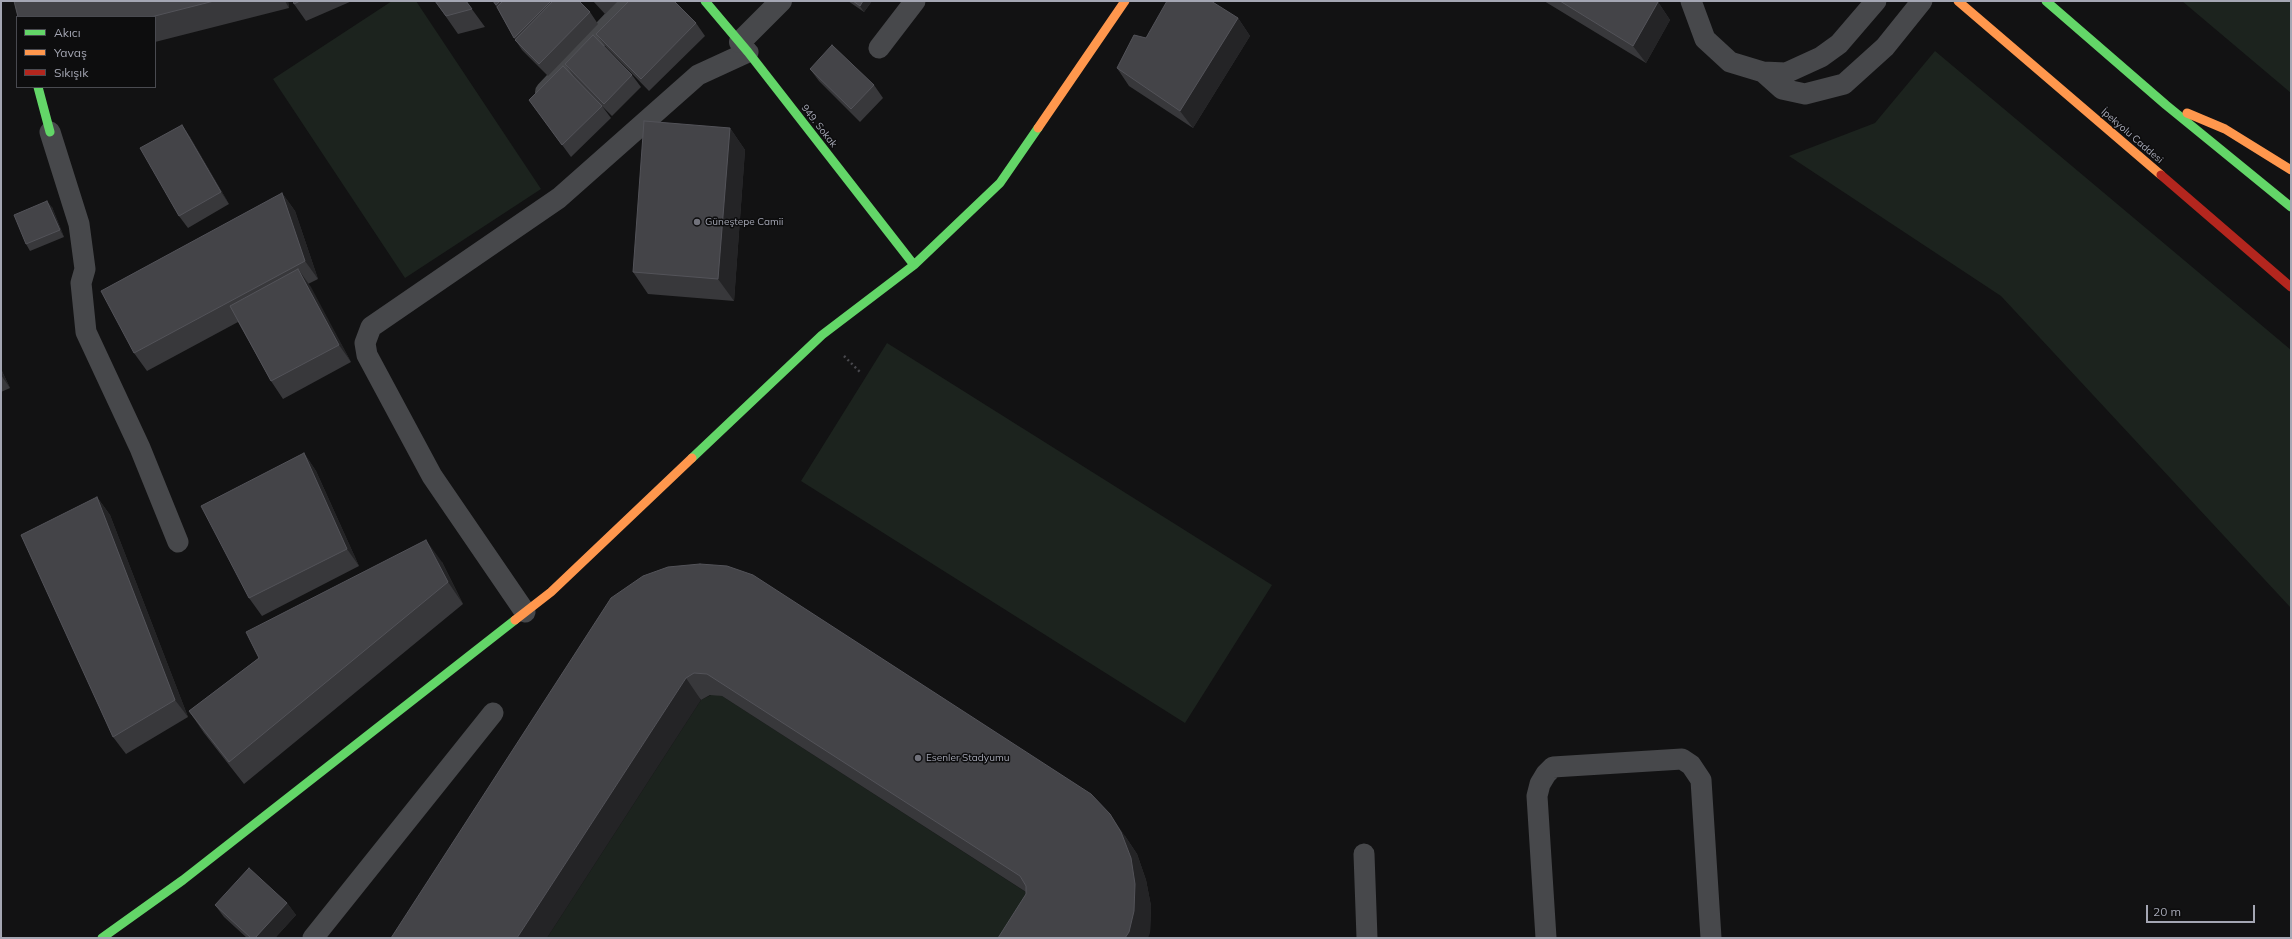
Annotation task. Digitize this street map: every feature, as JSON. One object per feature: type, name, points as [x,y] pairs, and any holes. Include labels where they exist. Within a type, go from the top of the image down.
[{"type":"main road","name":"949. Sokak","points":[[706,1],[744,47],[914,265]]},
{"type":"main road","points":[[102,938],[182,880],[557,586],[822,335],[914,265],[1000,183],[1126,1]]},
{"type":"main road","name":"İpekyolu Caddesi","points":[[1958,1],[2291,287]]},
{"type":"main road","points":[[2046,1],[2166,105],[2291,207]]},
{"type":"main road","points":[[38,88],[50,132]]},
{"type":"main road","points":[[2166,105],[2225,129],[2291,170]]},
{"type":"street","points":[[537,101],[632,1]]},
{"type":"street","points":[[744,47],[781,1]]},
{"type":"lane","points":[[880,48],[915,1]]},
{"type":"lane","points":[[1691,1],[1705,39],[1730,62],[1763,72],[1786,73],[1821,57],[1839,44],[1876,1]]},
{"type":"lane","points":[[1763,72],[1782,88],[1806,94],[1844,84],[1885,47],[1922,1]]},
{"type":"lane","points":[[525,612],[432,476],[367,355],[365,343],[371,327],[558,198],[698,75],[744,47]]},
{"type":"lane","points":[[50,132],[79,224],[85,269],[81,283],[86,332],[140,448],[178,542]]},
{"type":"lane","points":[[313,938],[493,713]]},
{"type":"lane","points":[[1546,938],[1536,796],[1540,784],[1546,774],[1553,767],[1682,759],[1691,765],[1701,780],[1711,938]]},
{"type":"lane","points":[[1364,854],[1367,938]]},
{"type":"shaded area","points":[[392,1],[416,1],[541,189],[405,278],[273,79]]},
{"type":"shaded area","points":[[2182,1],[2291,1],[2291,93]]},
{"type":"shaded area","points":[[1935,51],[2291,350],[2291,608],[2001,296],[1789,156],[1875,123]]},
{"type":"shaded area","points":[[887,343],[1272,585],[1185,723],[801,481]]},
{"type":"shaded area","points":[[713,694],[722,696],[1035,898],[1029,938],[547,938],[701,700]]},
{"type":"building","points":[[14,1],[214,1],[155,16],[18,16]]},
{"type":"building","points":[[293,1],[300,1],[294,4]]},
{"type":"building","points":[[435,1],[466,1],[472,9],[446,16]]},
{"type":"building","points":[[493,1],[500,1],[496,5]]},
{"type":"building","points":[[503,1],[551,1],[514,38],[497,7]]},
{"type":"building","points":[[553,1],[579,1],[590,12],[539,64],[515,40]]},
{"type":"building","points":[[629,1],[674,1],[696,23],[641,79],[596,34]]},
{"type":"building","points":[[853,1],[863,1],[860,6]]},
{"type":"building","points":[[1167,1],[1211,1],[1238,18],[1180,111],[1117,68],[1134,35],[1146,38]]},
{"type":"building","points":[[1560,1],[1656,1],[1658,2],[1633,46]]},
{"type":"building","points":[[593,35],[632,75],[604,104],[565,64]]},
{"type":"building","points":[[832,45],[874,85],[851,109],[810,69]]},
{"type":"building","points":[[563,66],[602,106],[562,145],[529,100]]},
{"type":"building","name":"Güneştepe Camii","points":[[644,121],[730,128],[718,279],[633,272]]},
{"type":"building","points":[[182,125],[221,192],[179,216],[140,148]]},
{"type":"building","points":[[282,193],[305,261],[134,353],[101,291]]},
{"type":"building","points":[[47,201],[60,230],[26,244],[14,215]]},
{"type":"building","points":[[298,269],[339,345],[271,381],[230,306]]},
{"type":"building","points":[[304,453],[347,549],[249,598],[201,506]]},
{"type":"building","points":[[97,497],[175,700],[113,737],[21,535]]},
{"type":"building","points":[[426,540],[448,582],[229,762],[189,711],[259,658],[246,632]]},
{"type":"building","name":"Esenler Stadyumu","points":[[700,564],[727,566],[753,575],[1091,794],[1110,814],[1121,832],[1131,858],[1135,884],[1134,911],[1129,932],[1125,938],[998,938],[1026,894],[1026,886],[1020,876],[707,674],[694,673],[686,678],[517,938],[391,938],[611,598],[643,576],[668,567]]},
{"type":"building","points":[[249,868],[287,903],[255,938],[251,938],[215,905]]},
{"type":"traffic: fast","points":[[705,1],[748,52],[914,265]]},
{"type":"traffic: fast","points":[[2046,1],[2166,105],[2291,207]]},
{"type":"traffic: fast","points":[[38,88],[50,132]]},
{"type":"traffic: fast","points":[[692,458],[822,335],[914,265],[1000,183],[1038,128]]},
{"type":"traffic: fast","points":[[102,938],[183,880],[515,620]]},
{"type":"traffic: slow","points":[[1038,128],[1125,1]]},
{"type":"traffic: slow","points":[[1958,1],[2161,175]]},
{"type":"traffic: slow","points":[[2187,113],[2225,129],[2291,170]]},
{"type":"traffic: slow","points":[[515,620],[551,592],[692,458]]},
{"type":"traffic: jam","points":[[2161,175],[2291,287]]},
{"type":"place","name":"Güneştepe Camii","points":[[697,222]]},
{"type":"place","name":"Esenler Stadyumu","points":[[918,758]]}]
